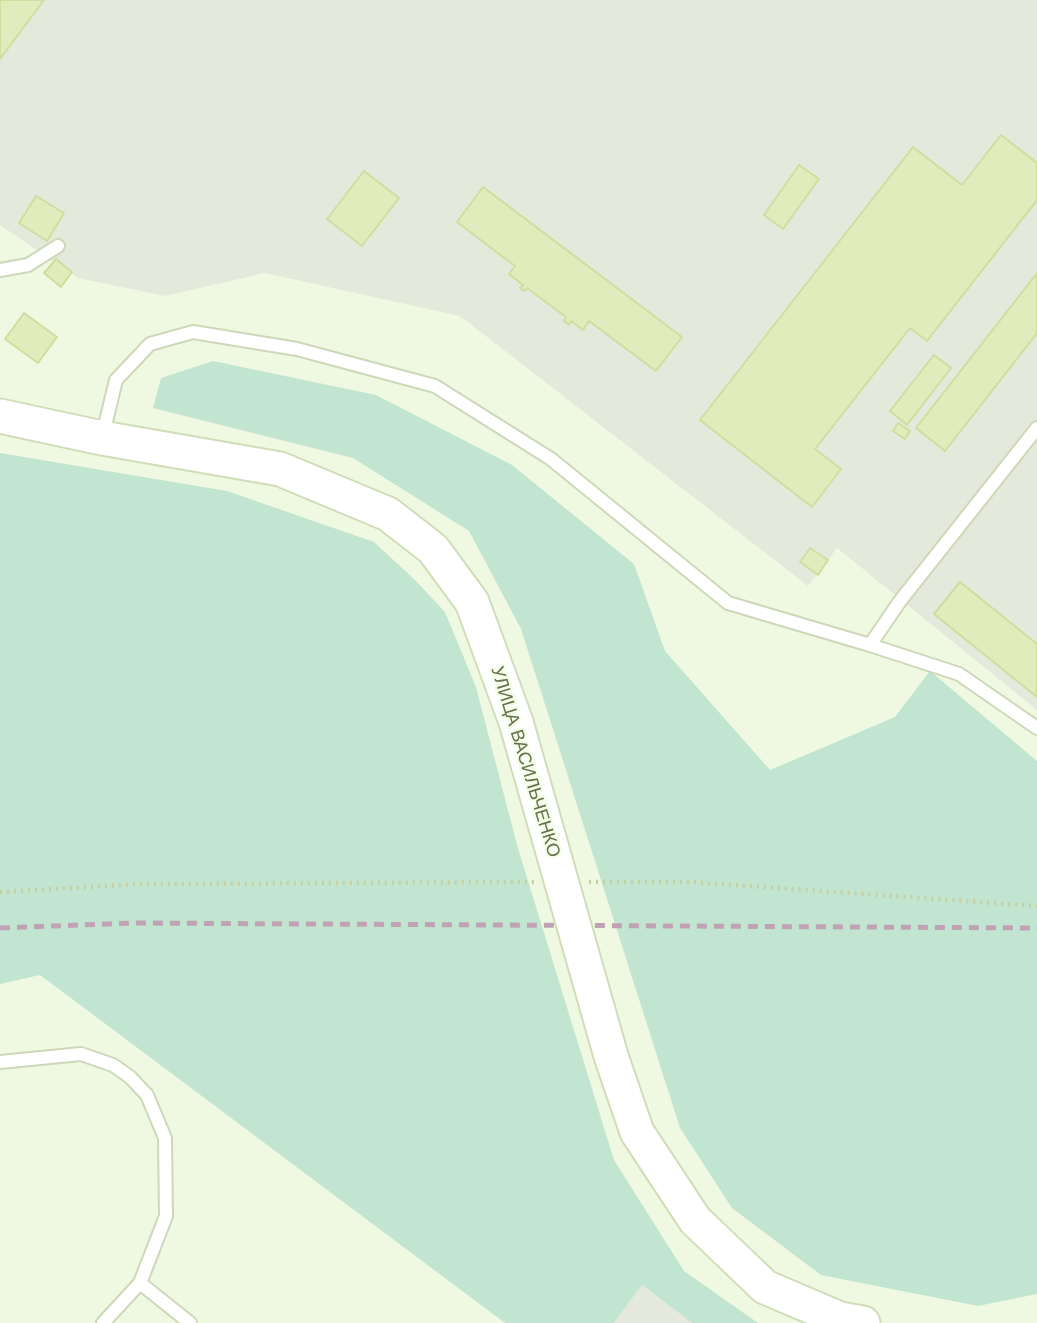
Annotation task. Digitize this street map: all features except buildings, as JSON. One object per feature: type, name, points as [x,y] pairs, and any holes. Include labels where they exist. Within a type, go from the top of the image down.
[{"type":"main road","name":"УЛИЦА ВАСИЛЬЧЕНКО","points":[[0,416],[102,438],[280,469],[388,514],[433,549],[472,601],[516,722],[611,1056],[637,1132],[695,1220],[765,1287],[840,1319],[863,1323]]},
{"type":"lane","points":[[0,270],[28,265],[58,246]]},
{"type":"lane","points":[[102,438],[116,380],[150,344],[193,332],[297,349],[435,386],[551,460],[728,603],[959,674],[1037,728]]},
{"type":"lane","points":[[870,645],[900,601],[1037,428]]},
{"type":"lane","points":[[0,1062],[81,1054],[113,1065],[130,1077],[147,1095],[165,1138],[166,1216],[140,1283],[103,1323]]},
{"type":"lane","points":[[140,1283],[190,1323]]},
{"type":"path","points":[[0,892],[141,884],[540,882]]},
{"type":"path","points":[[581,882],[691,882],[1037,906]]},
{"type":"shaded area","points":[[0,0],[1037,0],[1037,710],[837,548],[808,586],[460,316],[265,273],[165,296],[78,278],[0,225]]},
{"type":"shaded area","points":[[642,1285],[692,1323],[614,1323]]},
{"type":"green space","points":[[213,361],[376,395],[512,465],[634,564],[665,651],[770,770],[895,717],[930,671],[1037,761],[1037,1294],[978,1306],[821,1275],[732,1208],[680,1128],[521,629],[469,531],[353,458],[153,408],[161,378]]},
{"type":"green space","points":[[0,453],[227,491],[374,542],[445,612],[476,687],[517,845],[614,1160],[684,1271],[758,1323],[692,1323],[642,1285],[614,1323],[505,1323],[40,975],[0,984]]},
{"type":"railway","points":[[0,928],[133,923],[1037,928]]}]
